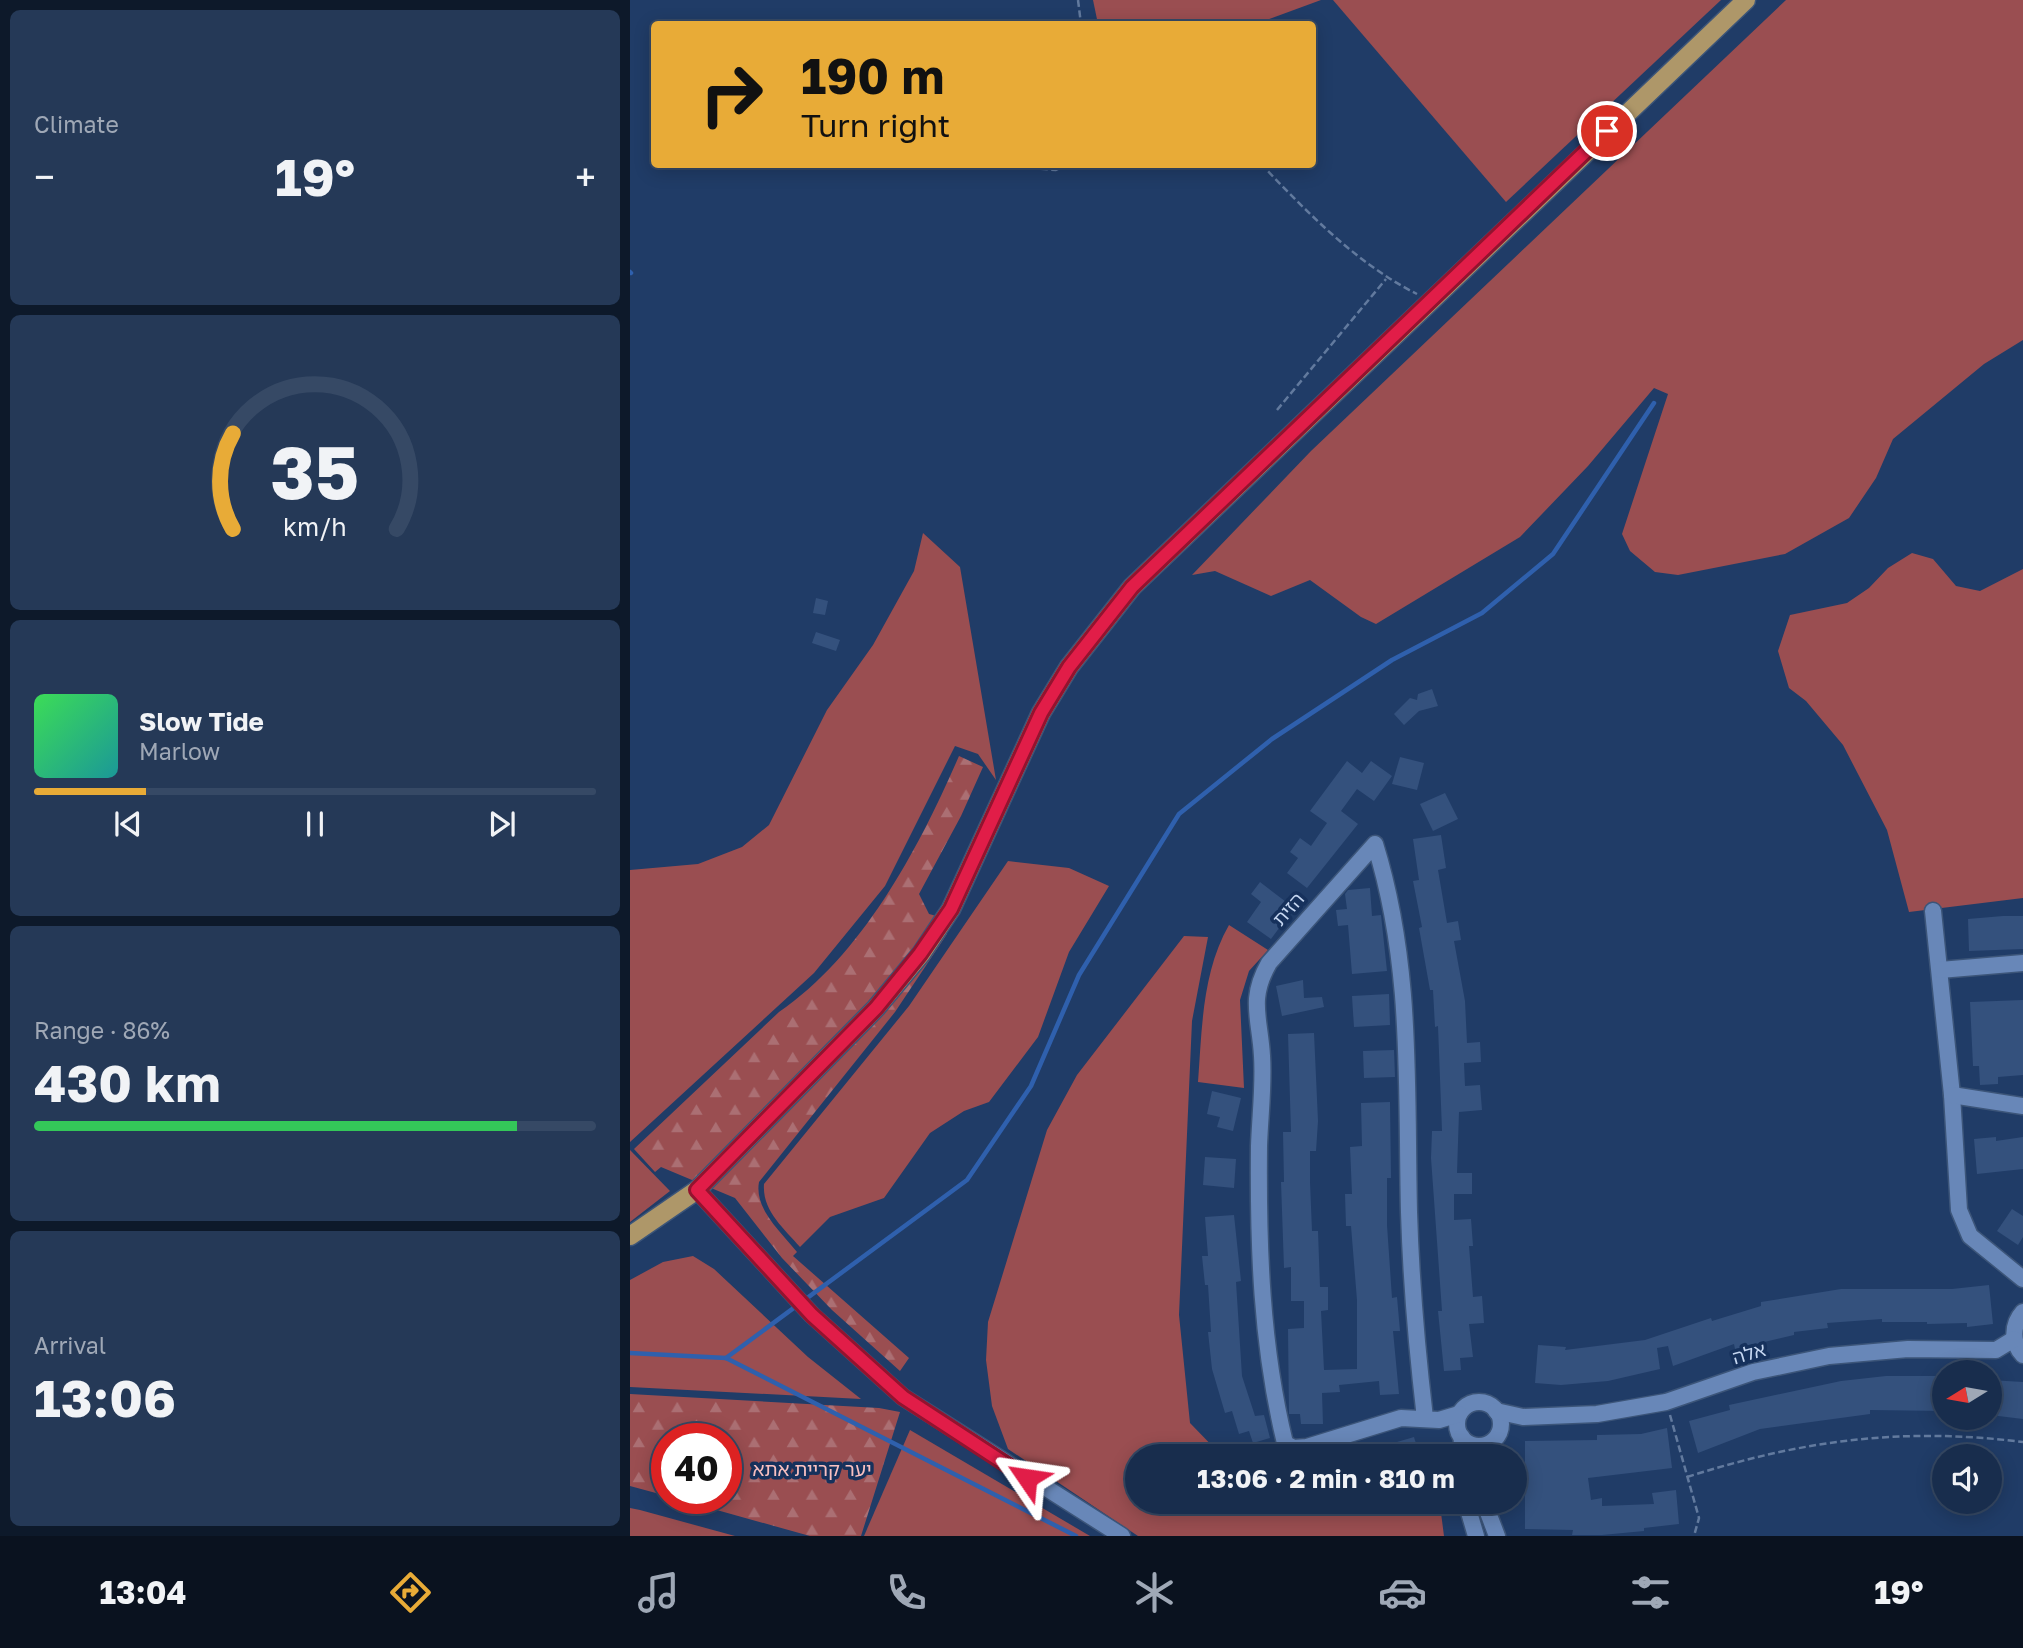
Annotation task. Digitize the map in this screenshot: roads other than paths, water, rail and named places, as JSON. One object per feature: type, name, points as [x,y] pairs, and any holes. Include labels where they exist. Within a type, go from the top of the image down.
[{"type":"main road","points":[[630,1236],[697,1190],[876,1008],[920,954],[951,909],[1041,713],[1069,667],[1132,587],[1746,0]]},
{"type":"street","name":"הזית","points":[[1425,1418],[1412,1283],[1409,1101],[1402,962],[1375,844],[1269,963],[1259,980],[1255,1002],[1262,1055],[1259,1146],[1261,1304],[1275,1404],[1285,1443],[1293,1448],[1307,1447],[1401,1418],[1439,1420],[1459,1413]]},
{"type":"street","points":[[1933,911],[1952,1095],[1956,1192],[1962,1224],[1981,1248],[2004,1262],[2023,1279]]},
{"type":"street","points":[[1940,970],[2023,963]]},
{"type":"street","points":[[1952,1095],[2023,1106]]},
{"type":"street","points":[[697,1190],[812,1315],[903,1397],[1122,1536]]},
{"type":"street","points":[[2023,1312],[2015,1327],[2014,1339],[2023,1355]]},
{"type":"street","name":"אלה","points":[[1496,1411],[1523,1417],[1633,1409],[1666,1402],[1754,1372],[1829,1356],[1908,1349],[1996,1350],[2014,1339]]},
{"type":"street","points":[[1471,1444],[1462,1437],[1457,1426],[1459,1413],[1477,1402],[1491,1405],[1496,1411],[1499,1431],[1490,1444]]},
{"type":"street","points":[[1462,1437],[1462,1444]]},
{"type":"street","points":[[1470,1514],[1476,1536]]},
{"type":"street","points":[[1489,1514],[1497,1536]]},
{"type":"waterway","points":[[726,1358],[967,1180],[1031,1086],[1079,975],[1179,814],[1272,739],[1392,660],[1482,613],[1553,554],[1654,403]]},
{"type":"waterway","points":[[630,1353],[726,1358],[1076,1536]]},
{"type":"park label","name":"יער קריית אתא","points":[[812,1469]]}]
